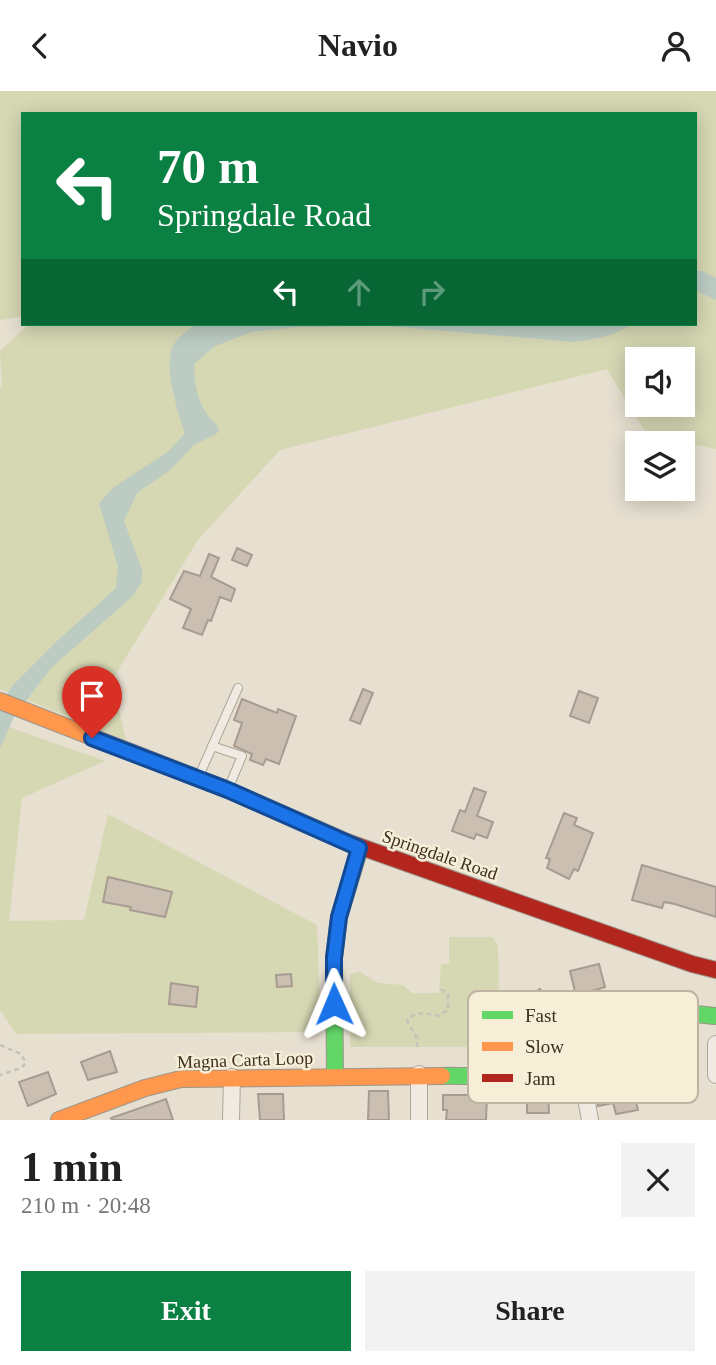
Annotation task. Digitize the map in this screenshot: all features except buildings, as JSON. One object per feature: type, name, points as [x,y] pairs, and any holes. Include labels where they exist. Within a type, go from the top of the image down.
[{"type":"street","name":"Springdale Road","points":[[0,701],[228,790],[359,848],[716,970]]},
{"type":"street","points":[[335,1076],[334,958],[339,917],[359,848]]},
{"type":"street","name":"Magna Carta Loop","points":[[698,1015],[716,1016]]},
{"type":"street","points":[[716,1044],[716,1076]]},
{"type":"street","points":[[419,1075],[419,1120]]},
{"type":"street","name":"Magna Carta Loop","points":[[59,1120],[145,1088],[181,1079],[468,1075]]},
{"type":"street","points":[[231,1120],[232,1077]]},
{"type":"lane","points":[[198,779],[238,688]]},
{"type":"lane","points":[[212,746],[242,756],[228,790]]},
{"type":"path","points":[[417,1047],[417,1038],[407,1021],[412,1015],[419,1013],[438,1016],[448,1010],[448,995],[439,990]]},
{"type":"path","points":[[0,1045],[21,1054],[26,1063],[21,1068],[0,1075]]},
{"type":"green space","points":[[0,91],[716,91],[716,449],[695,445],[695,431],[645,431],[636,417],[695,417],[695,347],[625,347],[625,399],[607,369],[280,450],[198,540],[112,680],[126,740],[0,689],[0,351],[27,326],[697,326],[697,112],[21,112],[21,316],[0,320]]},
{"type":"green space","points":[[0,724],[105,761],[22,798],[9,921],[84,920],[108,814],[317,925],[321,1032],[16,1034],[0,1010]]},
{"type":"green space","points":[[449,937],[492,937],[498,946],[499,991],[468,991],[468,1047],[350,1047],[350,974],[360,972],[378,983],[403,985],[412,993],[439,993],[441,964],[449,963]]},
{"type":"shaded area","points":[[697,271],[716,278],[716,300],[697,291]]},
{"type":"shaded area","points":[[194,326],[388,326],[298,327],[252,332],[215,346],[194,364],[200,402],[219,431],[195,444],[169,471],[137,493],[124,521],[142,570],[142,581],[133,596],[51,668],[14,717],[0,748],[0,706],[12,686],[116,588],[118,567],[99,503],[114,487],[169,451],[185,433],[173,389],[170,365],[173,346]]},
{"type":"shaded area","points":[[388,326],[628,326],[611,334],[574,342]]},
{"type":"traffic: fast","points":[[335,1076],[334,958],[339,917],[360,848]]},
{"type":"traffic: fast","points":[[698,1014],[716,1016]]},
{"type":"traffic: fast","points":[[442,1076],[468,1076]]},
{"type":"traffic: slow","points":[[0,701],[228,790],[347,842]]},
{"type":"traffic: slow","points":[[59,1120],[145,1088],[181,1079],[442,1076]]},
{"type":"traffic: jam","points":[[347,842],[692,964],[716,970]]},
{"type":"route","points":[[92,738],[228,790],[359,848],[339,917],[334,958],[334,1004]]}]
